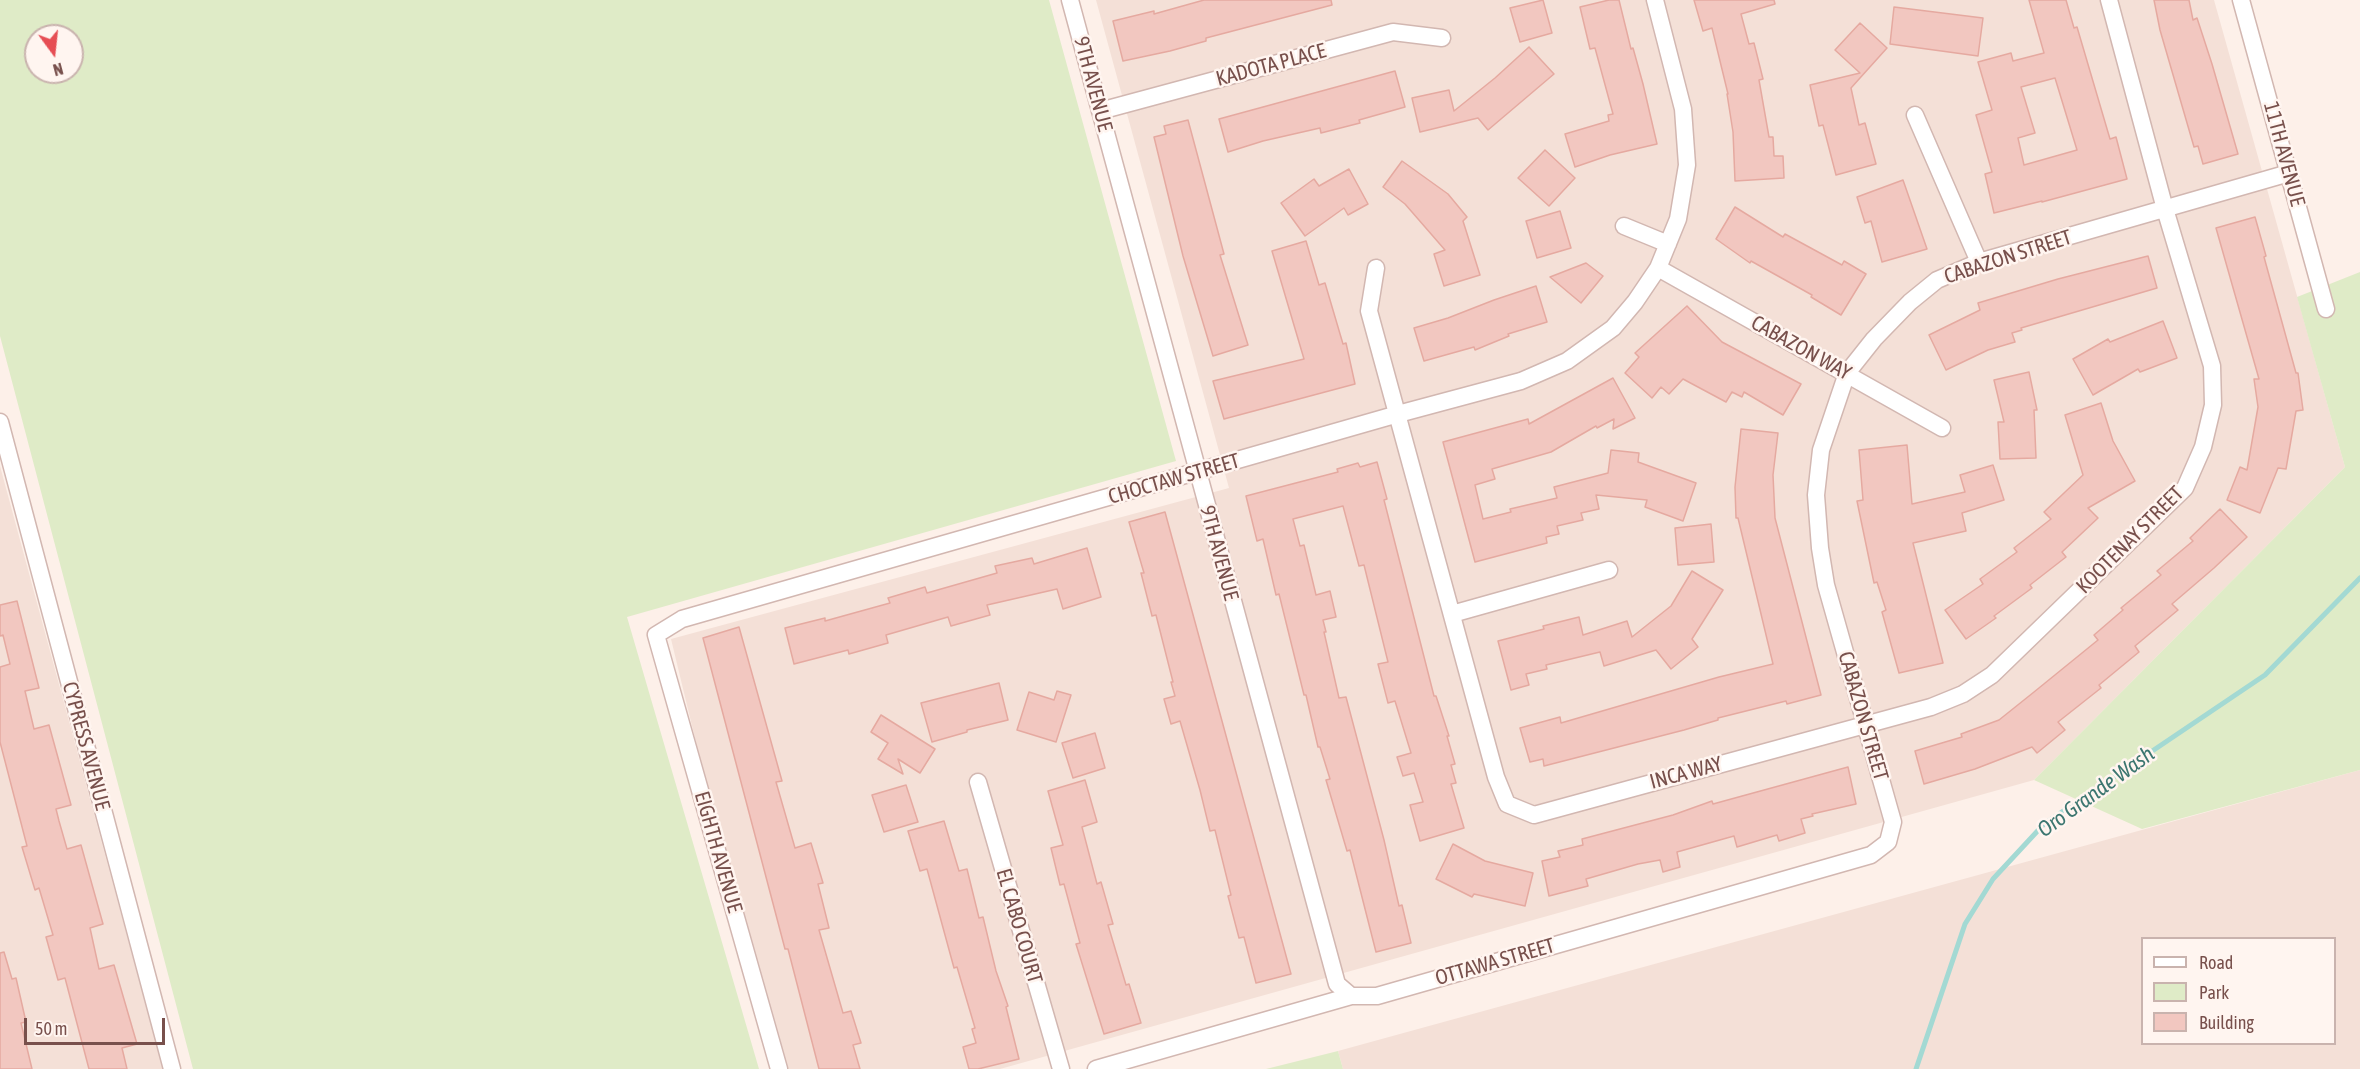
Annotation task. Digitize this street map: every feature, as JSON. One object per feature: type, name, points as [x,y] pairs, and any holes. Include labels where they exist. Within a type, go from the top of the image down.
[{"type":"street","name":"9TH AVENUE","points":[[1070,0],[1337,984],[1351,996]]},
{"type":"street","name":"CHOCTAW STREET","points":[[656,635],[682,619],[1398,414],[1521,381],[1567,361],[1613,328],[1635,302],[1658,268],[1677,219],[1687,165],[1683,110],[1655,0]]},
{"type":"street","name":"KOOTENAY STREET","points":[[1865,724],[1930,707],[1963,694],[1992,675],[2185,488],[2203,447],[2212,405],[2212,366],[2165,209],[2109,0]]},
{"type":"street","name":"11TH AVENUE","points":[[2241,0],[2326,309]]},
{"type":"street","name":"KADOTA PLACE","points":[[1100,111],[1393,32],[1442,38]]},
{"type":"street","points":[[1915,115],[1979,262]]},
{"type":"street","name":"CABAZON STREET","points":[[1888,842],[1893,822],[1826,585],[1820,548],[1816,495],[1821,450],[1847,373],[1874,339],[1910,302],[1937,280],[1979,262],[2289,173]]},
{"type":"street","points":[[1624,226],[1668,244]]},
{"type":"street","points":[[1376,268],[1370,311],[1452,614],[1609,570]]},
{"type":"street","name":"CABAZON WAY","points":[[1658,268],[1942,428]]},
{"type":"street","name":"CYPRESS AVENUE","points":[[0,422],[172,1069]]},
{"type":"street","name":"INCA WAY","points":[[1452,614],[1496,777],[1508,804],[1534,815],[1865,724]]},
{"type":"street","name":"EIGHTH AVENUE","points":[[656,635],[779,1069]]},
{"type":"street","name":"EL CABO COURT","points":[[978,782],[1061,1069]]},
{"type":"street","name":"OTTAWA STREET","points":[[1096,1069],[1351,996],[1377,996],[1871,855],[1888,842]]},
{"type":"shaded area","points":[[1096,0],[2214,0],[2345,467],[2034,780],[1000,1069],[775,1069],[671,639],[1229,488]]},
{"type":"shaded area","points":[[0,466],[163,1069],[0,1069]]},
{"type":"shaded area","points":[[2360,770],[2360,1069],[1343,1069],[1338,1051]]},
{"type":"green space","points":[[0,0],[1049,0],[1176,461],[627,617],[759,1069],[193,1069],[0,336]]},
{"type":"green space","points":[[2360,272],[2360,770],[2142,829],[2034,780],[2345,467],[2297,297]]},
{"type":"green space","points":[[1338,1051],[1343,1069],[1266,1069]]},
{"type":"building","points":[[1204,0],[1331,0],[1332,5],[1206,38],[1206,41],[1170,51],[1123,61],[1113,21],[1154,11],[1154,14]]},
{"type":"building","points":[[1543,0],[1552,33],[1520,42],[1510,8]]},
{"type":"building","points":[[1619,0],[1657,144],[1610,155],[1575,167],[1565,134],[1609,121],[1608,115],[1613,114],[1595,48],[1590,49],[1580,7]]},
{"type":"building","points":[[1694,0],[1774,0],[1775,4],[1741,14],[1749,44],[1754,43],[1763,79],[1759,80],[1769,137],[1773,137],[1774,156],[1783,156],[1784,178],[1735,181],[1733,132],[1728,94],[1712,28],[1703,31]]},
{"type":"building","points":[[2029,0],[2066,0],[2074,28],[2077,27],[2110,139],[2116,137],[2127,179],[1994,213],[1985,174],[1992,172],[1976,115],[1992,110],[1978,62],[2011,53],[2013,61],[2044,53]],"holes":[[[2055,78],[2077,150],[2024,165],[2018,138],[2035,133],[2021,87]]]},
{"type":"building","points":[[2154,0],[2189,0],[2193,20],[2197,18],[2212,64],[2238,154],[2203,164],[2198,146],[2194,147],[2160,30]]},
{"type":"building","points":[[1894,7],[1983,18],[1978,56],[1890,44]]},
{"type":"building","points":[[1860,23],[1887,48],[1851,88],[1859,125],[1865,123],[1876,164],[1836,175],[1823,125],[1819,126],[1810,85],[1860,73],[1835,50]]},
{"type":"building","points":[[1529,47],[1554,74],[1488,130],[1478,118],[1420,132],[1412,98],[1449,90],[1454,111]]},
{"type":"building","points":[[1395,71],[1405,107],[1359,120],[1360,123],[1321,133],[1320,128],[1263,141],[1228,152],[1219,119]]},
{"type":"building","points":[[1188,120],[1224,254],[1220,255],[1248,345],[1213,356],[1183,256],[1154,137],[1166,134],[1164,126]]},
{"type":"building","points":[[1545,150],[1575,178],[1549,206],[1518,178]]},
{"type":"building","points":[[1402,161],[1448,194],[1467,217],[1463,221],[1480,275],[1444,286],[1434,254],[1445,250],[1405,204],[1383,187]]},
{"type":"building","points":[[1349,169],[1368,204],[1348,215],[1344,208],[1305,236],[1281,203],[1314,179],[1319,186]]},
{"type":"building","points":[[1903,180],[1927,249],[1882,262],[1871,221],[1865,223],[1857,197]]},
{"type":"building","points":[[1735,207],[1783,237],[1785,234],[1842,265],[1844,261],[1866,274],[1841,315],[1811,297],[1812,295],[1751,261],[1750,263],[1716,239]]},
{"type":"building","points":[[1560,211],[1571,248],[1537,258],[1526,221]]},
{"type":"building","points":[[2255,217],[2266,256],[2264,257],[2296,373],[2298,373],[2303,410],[2296,411],[2286,469],[2278,468],[2260,513],[2227,500],[2240,467],[2247,470],[2258,407],[2254,379],[2259,379],[2216,228]]},
{"type":"building","points":[[1306,241],[1319,285],[1325,283],[1343,344],[1346,343],[1355,384],[1224,419],[1213,381],[1304,359],[1272,251]]},
{"type":"building","points":[[2148,256],[2157,288],[2021,328],[2022,330],[2012,333],[2015,342],[1988,350],[1946,370],[1929,335],[1980,310],[1978,303],[2058,279]]},
{"type":"building","points":[[1586,263],[1603,276],[1581,303],[1550,277]]},
{"type":"building","points":[[1536,286],[1547,322],[1508,334],[1509,336],[1475,350],[1474,347],[1424,361],[1414,328]]},
{"type":"building","points":[[1687,306],[1722,342],[1801,384],[1783,415],[1744,392],[1742,397],[1732,392],[1726,402],[1683,379],[1669,394],[1661,387],[1652,398],[1625,373],[1639,357],[1635,353]]},
{"type":"building","points":[[2163,321],[2177,358],[2140,372],[2138,369],[2093,395],[2073,359],[2108,339],[2110,342]]},
{"type":"building","points":[[2029,372],[2037,410],[2034,410],[2036,458],[2000,459],[1998,422],[2004,422],[1994,380]]},
{"type":"building","points":[[1613,378],[1635,418],[1613,429],[1614,419],[1597,428],[1596,426],[1551,452],[1492,469],[1495,479],[1475,485],[1483,519],[1511,512],[1510,509],[1557,498],[1554,487],[1608,473],[1611,450],[1639,453],[1638,462],[1696,483],[1683,521],[1645,507],[1647,500],[1596,495],[1599,509],[1581,513],[1583,520],[1557,526],[1559,534],[1546,537],[1547,543],[1475,562],[1443,442],[1528,419],[1529,424]]},
{"type":"building","points":[[2101,403],[2113,441],[2135,481],[2088,508],[2098,518],[2062,552],[2066,557],[2030,585],[2032,588],[1994,616],[1996,618],[1966,639],[1945,610],[1983,584],[1980,579],[2017,552],[2014,548],[2051,519],[2044,512],[2083,475],[2065,415]]},
{"type":"building","points":[[1741,429],[1778,433],[1773,475],[1775,518],[1821,695],[1718,718],[1718,720],[1684,730],[1544,766],[1543,759],[1530,762],[1520,728],[1560,717],[1561,723],[1719,677],[1773,664],[1738,518],[1736,518],[1735,487]]},
{"type":"building","points":[[1907,445],[1912,504],[1965,492],[1960,475],[1993,465],[2004,500],[1962,513],[1966,531],[1913,543],[1943,663],[1899,673],[1882,612],[1886,610],[1877,582],[1874,583],[1857,501],[1863,500],[1859,450]]},
{"type":"building","points":[[1377,462],[1387,499],[1384,500],[1434,696],[1436,696],[1449,736],[1447,736],[1455,764],[1451,765],[1456,783],[1451,784],[1464,828],[1420,841],[1410,805],[1423,802],[1414,773],[1403,776],[1397,757],[1411,753],[1395,701],[1388,703],[1378,664],[1388,662],[1364,565],[1359,566],[1343,506],[1293,519],[1300,546],[1304,545],[1316,595],[1330,591],[1336,617],[1323,620],[1326,632],[1324,632],[1339,698],[1346,697],[1399,906],[1402,905],[1411,943],[1376,952],[1350,850],[1347,851],[1326,780],[1330,779],[1320,747],[1318,747],[1279,594],[1276,595],[1263,539],[1257,541],[1246,496],[1338,472],[1337,469],[1358,463],[1360,467]]},
{"type":"building","points":[[2220,509],[2247,537],[2172,604],[2178,610],[2135,646],[2139,652],[2099,685],[2101,688],[2058,722],[2065,730],[2037,753],[2032,747],[1975,769],[1924,784],[1915,751],[1962,737],[1961,734],[1999,720],[2098,640],[2094,635],[2123,610],[2121,608],[2161,575],[2157,571],[2193,541],[2190,538]]},
{"type":"building","points":[[1165,512],[1291,974],[1256,983],[1244,937],[1239,938],[1215,830],[1210,831],[1180,721],[1171,724],[1164,699],[1175,696],[1171,682],[1173,682],[1156,615],[1152,616],[1141,573],[1144,573],[1129,522]]},
{"type":"building","points":[[1711,524],[1714,562],[1678,565],[1675,528]]},
{"type":"building","points":[[1087,548],[1101,597],[1063,609],[1057,589],[987,605],[990,615],[951,626],[948,617],[886,635],[888,643],[849,654],[848,650],[794,664],[785,628],[825,618],[825,621],[890,603],[888,598],[925,587],[927,593],[997,573],[995,566],[1032,558],[1034,564]]},
{"type":"building","points":[[1692,571],[1723,590],[1692,639],[1698,647],[1671,669],[1656,650],[1604,666],[1600,652],[1546,665],[1547,669],[1526,674],[1529,685],[1511,690],[1498,641],[1579,617],[1583,635],[1627,621],[1632,637],[1671,606]]},
{"type":"building","points":[[17,601],[39,688],[25,691],[34,729],[49,725],[71,805],[56,809],[59,821],[67,849],[81,845],[103,924],[90,928],[99,969],[114,965],[137,1044],[122,1048],[127,1069],[89,1069],[65,978],[58,980],[46,937],[53,935],[39,888],[35,890],[22,847],[27,846],[0,742],[0,667],[10,664],[3,635],[0,636],[0,605]]},
{"type":"building","points":[[739,627],[782,781],[776,782],[795,848],[811,843],[823,883],[818,884],[829,928],[819,930],[843,1013],[851,1011],[861,1043],[853,1045],[860,1069],[819,1069],[788,949],[785,949],[703,638]]},
{"type":"building","points":[[999,683],[1008,720],[932,742],[921,703]]},
{"type":"building","points":[[1057,691],[1071,695],[1056,742],[1017,730],[1029,692],[1054,700]]},
{"type":"building","points":[[881,715],[935,749],[920,773],[898,759],[903,774],[878,759],[888,743],[871,732]]},
{"type":"building","points":[[1095,733],[1105,768],[1073,778],[1062,743]]},
{"type":"building","points":[[1848,767],[1856,804],[1812,814],[1813,816],[1801,819],[1805,833],[1779,841],[1777,835],[1737,847],[1734,836],[1677,852],[1680,867],[1663,872],[1660,860],[1638,864],[1586,879],[1588,886],[1549,896],[1542,861],[1560,857],[1558,851],[1583,845],[1582,839],[1673,815],[1712,801],[1713,804]]},
{"type":"building","points":[[1085,780],[1097,822],[1082,827],[1097,884],[1101,882],[1113,924],[1108,925],[1126,985],[1129,984],[1141,1023],[1104,1034],[1076,944],[1080,943],[1064,884],[1060,885],[1051,848],[1063,845],[1048,791]]},
{"type":"building","points":[[906,785],[918,822],[884,832],[872,795]]},
{"type":"building","points":[[944,821],[959,871],[967,869],[979,918],[983,917],[996,971],[1008,1006],[1006,1007],[1019,1059],[978,1069],[969,1069],[963,1047],[976,1043],[972,1029],[975,1028],[957,967],[954,968],[927,869],[920,871],[908,831]]},
{"type":"building","points":[[1453,844],[1485,861],[1533,873],[1525,906],[1474,894],[1472,897],[1436,879]]},
{"type":"building","points":[[4,952],[12,979],[16,978],[26,1022],[21,1023],[32,1069],[0,1069],[0,953]]},
{"type":"waterway","name":"Oro Grande Wash","points":[[1916,1069],[1965,924],[1993,879],[2044,824],[2265,675],[2360,578]]}]
